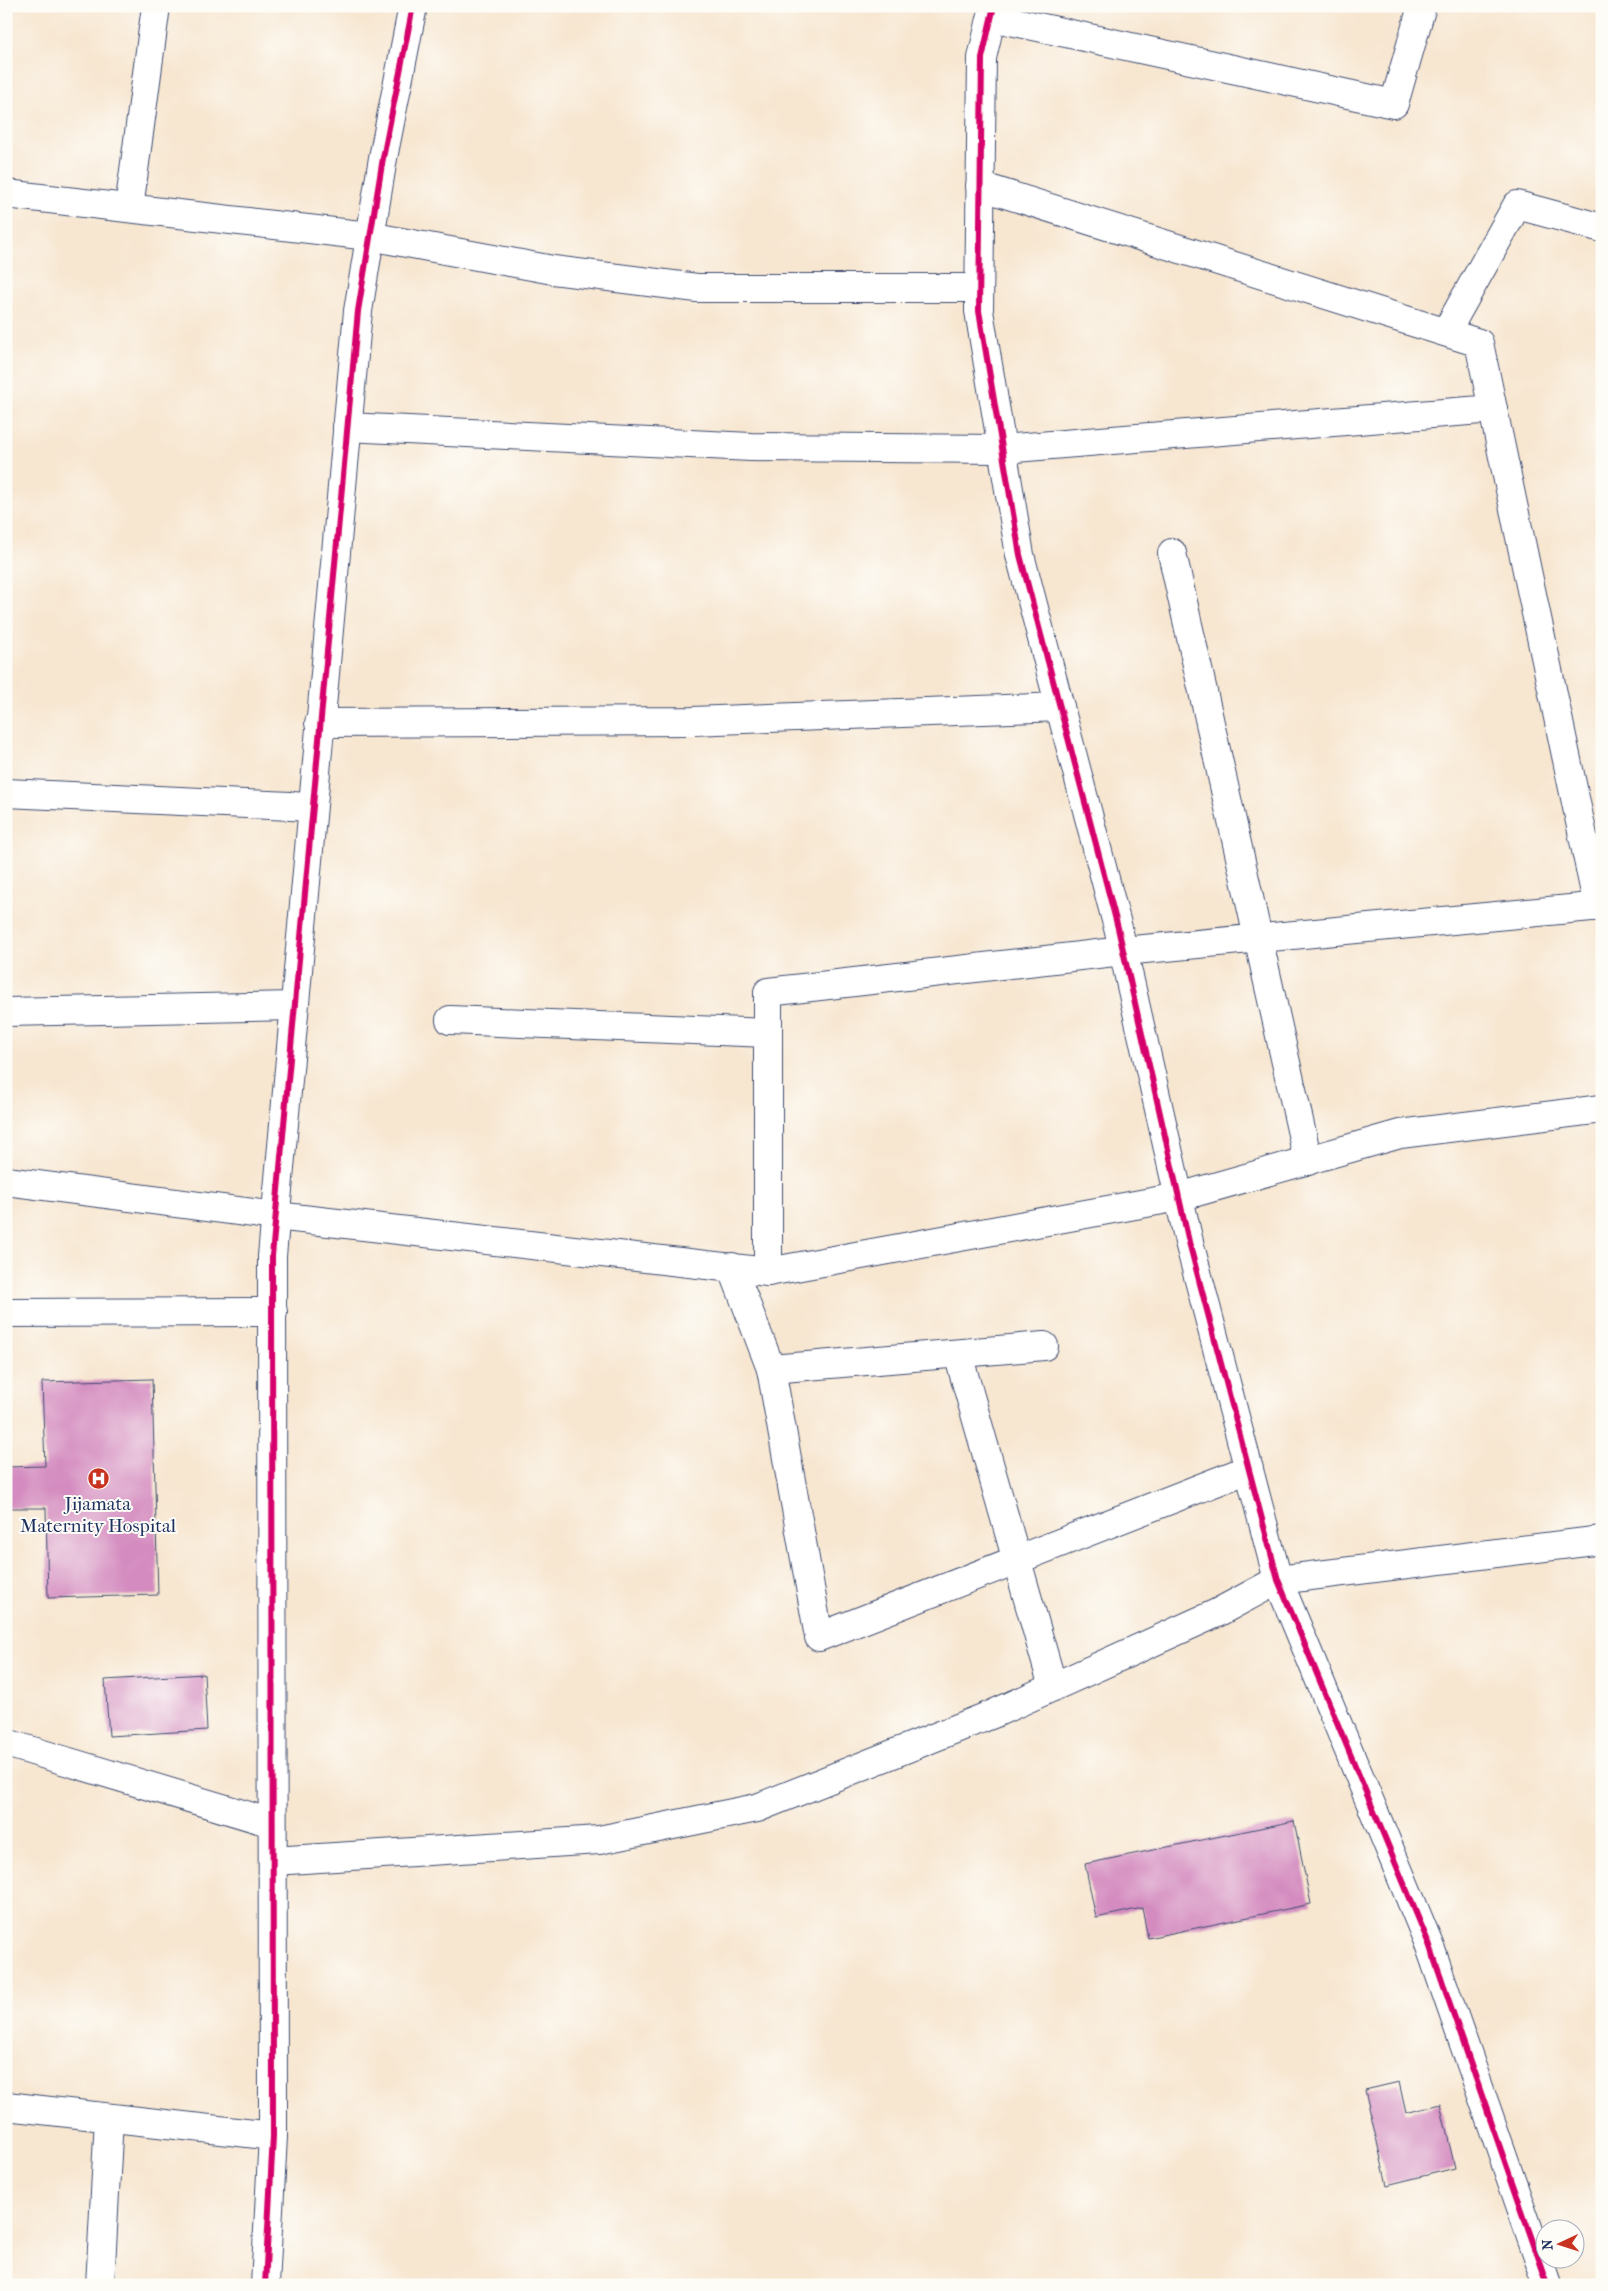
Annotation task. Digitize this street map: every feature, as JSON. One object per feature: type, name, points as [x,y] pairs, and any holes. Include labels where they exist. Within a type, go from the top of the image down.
[{"type":"street","points":[[128,208],[156,6]]},
{"type":"street","points":[[265,2285],[273,2136],[272,1256],[358,311],[369,236],[413,6]]},
{"type":"street","points":[[1422,6],[1394,104],[993,12],[982,58],[979,312],[1020,555],[1123,951],[1189,1242],[1278,1580],[1429,1944],[1548,2285]]},
{"type":"street","points":[[768,1272],[768,992],[1123,951],[1600,906],[1478,343],[980,186]]},
{"type":"street","points":[[6,194],[369,236],[553,270],[698,288],[979,288]]},
{"type":"street","points":[[1446,332],[1516,205],[1602,228]]},
{"type":"street","points":[[347,427],[751,447],[1002,449],[1492,409]]},
{"type":"street","points":[[1172,553],[1308,1161]]},
{"type":"street","points":[[320,723],[692,721],[1060,707]]},
{"type":"street","points":[[6,794],[312,808]]},
{"type":"street","points":[[6,1012],[294,1006]]},
{"type":"street","points":[[450,1020],[768,1033]]},
{"type":"street","points":[[6,1181],[276,1216],[768,1272],[1180,1197],[1400,1134],[1602,1109]]},
{"type":"street","points":[[732,1267],[771,1369],[819,1637],[1250,1469]]},
{"type":"street","points":[[6,1313],[273,1312]]},
{"type":"street","points":[[771,1369],[1044,1346]]},
{"type":"street","points":[[958,1354],[1054,1686]]},
{"type":"street","points":[[273,1861],[599,1840],[758,1808],[993,1714],[1217,1613],[1278,1580],[1602,1540]]},
{"type":"street","points":[[6,1742],[272,1823]]},
{"type":"street","points":[[6,2106],[273,2136]]},
{"type":"street","points":[[100,2285],[109,2118]]},
{"type":"building","points":[[152,1379],[158,1595],[48,1598],[46,1508],[6,1508],[6,1467],[45,1466],[42,1382]]},
{"type":"building","points":[[204,1674],[207,1730],[109,1736],[105,1680]]},
{"type":"building","points":[[1294,1821],[1311,1904],[1148,1938],[1142,1908],[1096,1918],[1085,1864]]},
{"type":"building","points":[[1399,2082],[1406,2113],[1440,2104],[1455,2168],[1387,2185],[1365,2090]]},
{"type":"cycle path","points":[[265,2285],[273,2136],[272,1256],[358,311],[383,158],[413,6]]},
{"type":"cycle path","points":[[994,6],[982,58],[979,311],[1020,555],[1118,928],[1189,1242],[1278,1580],[1429,1944],[1548,2285]]},
{"type":"place","name":"Jijamata Maternity Hospital","points":[[98,1478]]}]
